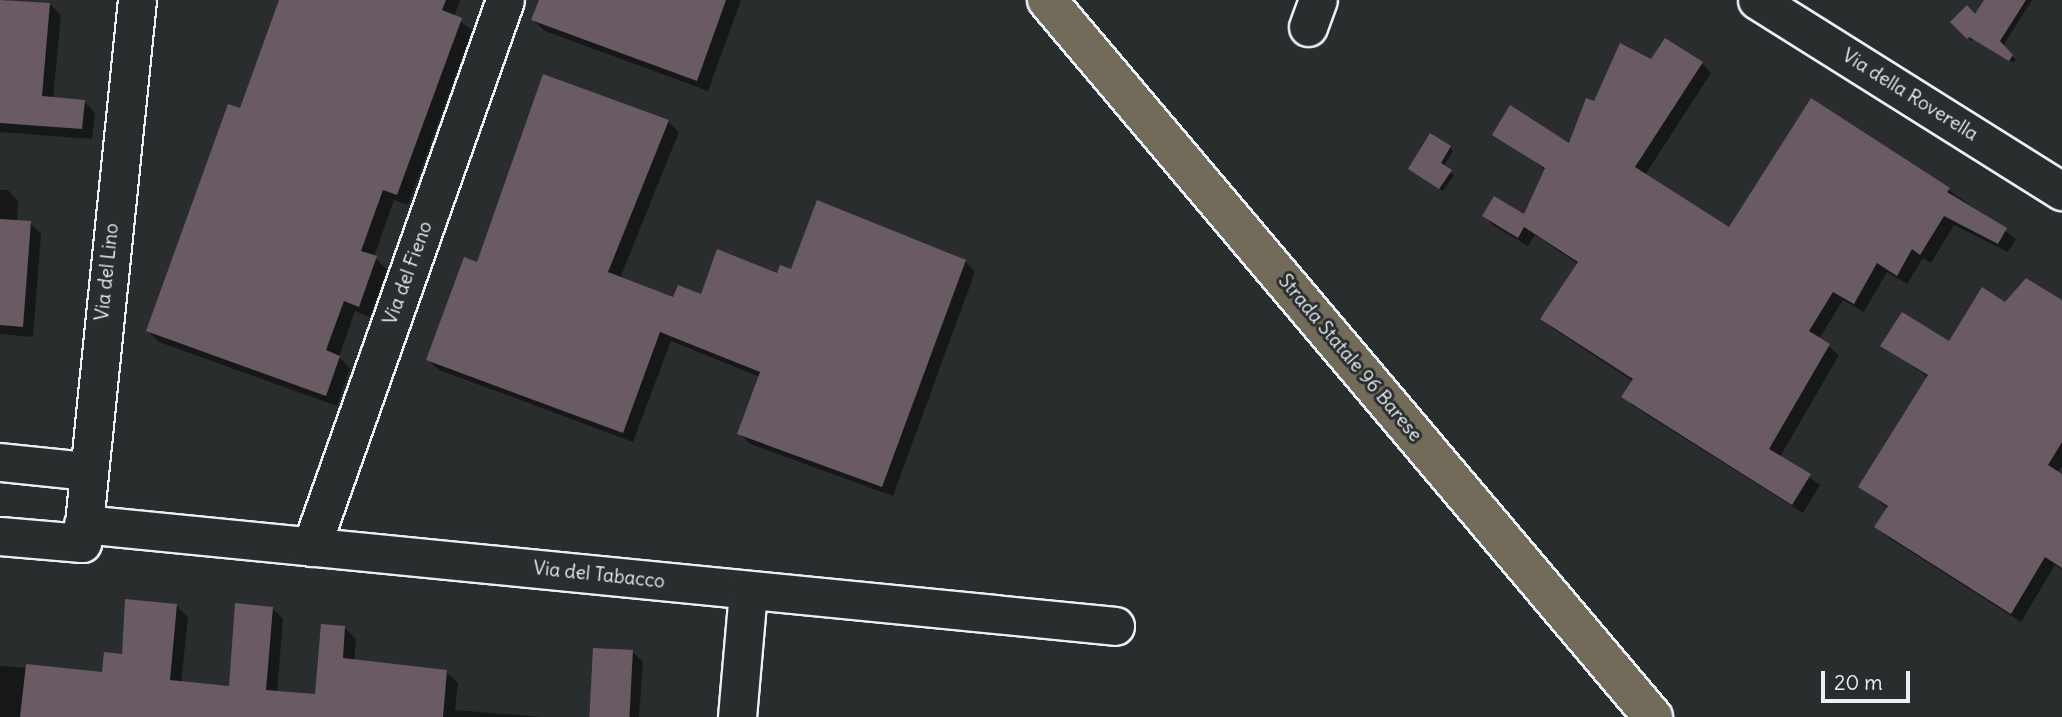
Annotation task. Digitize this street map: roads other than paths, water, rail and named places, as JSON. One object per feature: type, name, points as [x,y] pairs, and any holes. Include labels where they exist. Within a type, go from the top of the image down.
[{"type":"main road","name":"Strada Statale 96 Barese","points":[[1047,0],[1653,717]]},
{"type":"street","name":"Via del Lino","points":[[82,534],[137,0]]},
{"type":"street","name":"Via del Fieno","points":[[311,547],[505,0]]},
{"type":"street","name":"Via della Roverella","points":[[1758,0],[2062,191]]},
{"type":"street","points":[[0,462],[87,471]]},
{"type":"street","name":"Via del Tabacco","points":[[0,536],[82,534],[311,547],[1115,626]]},
{"type":"street","points":[[737,717],[748,590]]}]
